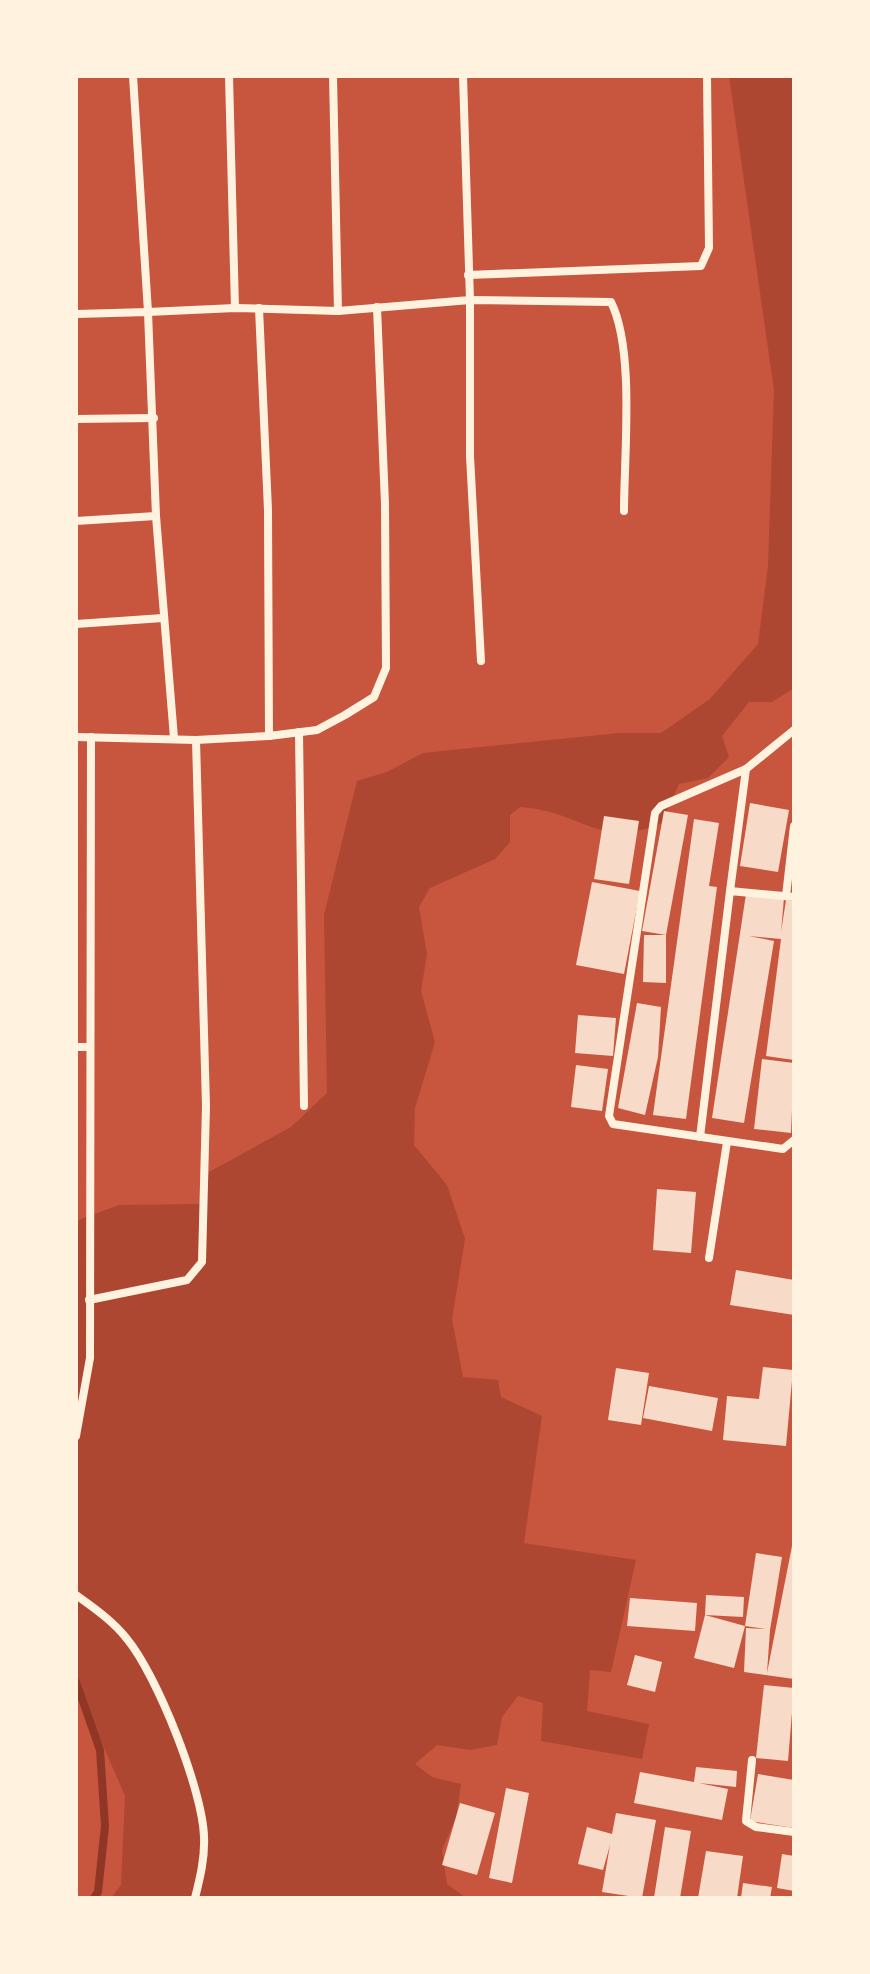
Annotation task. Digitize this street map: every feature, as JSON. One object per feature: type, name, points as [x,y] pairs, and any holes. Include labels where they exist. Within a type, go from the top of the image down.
[{"type":"street","points":[[133,76],[154,418],[156,516],[174,738]]},
{"type":"street","points":[[229,76],[235,308]]},
{"type":"street","points":[[333,76],[338,311]]},
{"type":"street","points":[[463,76],[470,300],[470,456],[481,661]]},
{"type":"street","points":[[468,275],[701,266],[709,248],[707,76]]},
{"type":"street","points":[[76,314],[235,308],[338,311],[470,300],[611,302],[620,321],[622,349],[624,511]]},
{"type":"street","points":[[76,737],[196,740],[317,730],[374,697],[386,668],[385,504],[377,307]]},
{"type":"street","points":[[259,308],[268,510],[269,736]]},
{"type":"street","points":[[76,419],[154,418]]},
{"type":"street","points":[[76,521],[156,516]]},
{"type":"street","points":[[76,624],[163,618]]},
{"type":"street","points":[[794,730],[746,769],[661,806],[655,813],[609,1121],[783,1149],[794,1140]]},
{"type":"street","points":[[299,732],[304,1106]]},
{"type":"street","points":[[76,1436],[90,1358],[88,1047],[91,737]]},
{"type":"street","points":[[89,1300],[187,1280],[202,1262],[206,1106],[196,740]]},
{"type":"street","points":[[700,1137],[746,769]]},
{"type":"street","points":[[730,891],[790,896],[794,826]]},
{"type":"street","points":[[76,1047],[88,1047]]},
{"type":"street","points":[[709,1258],[728,1157],[727,1142]]},
{"type":"street","points":[[76,1595],[108,1618],[127,1639],[142,1660],[167,1714],[197,1797],[204,1835],[202,1869],[195,1898]]},
{"type":"street","points":[[752,1760],[746,1821],[756,1827],[794,1832]]},
{"type":"shaded area","points":[[729,76],[794,76],[794,688],[772,702],[749,702],[722,736],[729,757],[708,778],[679,784],[662,823],[641,830],[605,831],[558,815],[520,807],[510,815],[510,842],[495,859],[430,888],[419,907],[427,954],[421,991],[435,1042],[415,1108],[414,1145],[447,1185],[465,1239],[452,1319],[463,1377],[498,1380],[501,1397],[542,1416],[524,1543],[636,1560],[611,1672],[590,1670],[587,1711],[649,1724],[642,1759],[541,1741],[543,1703],[518,1696],[502,1717],[497,1745],[471,1750],[437,1745],[415,1764],[432,1777],[461,1784],[456,1818],[442,1850],[447,1884],[466,1898],[111,1898],[121,1885],[125,1796],[76,1683],[76,1221],[119,1205],[202,1204],[209,1172],[291,1127],[327,1093],[324,915],[357,781],[387,772],[423,753],[619,733],[661,733],[710,699],[758,644],[768,566],[774,390]]},
{"type":"building","points":[[750,803],[789,810],[778,872],[740,866]]},
{"type":"building","points":[[664,811],[688,815],[666,935],[642,931]]},
{"type":"building","points":[[604,816],[639,821],[629,884],[594,879]]},
{"type":"building","points":[[694,819],[719,823],[709,886],[717,887],[686,1119],[653,1115]]},
{"type":"building","points":[[592,882],[640,891],[624,974],[576,965]]},
{"type":"building","points":[[746,894],[784,898],[781,932],[786,900],[794,901],[794,1060],[766,1056],[781,939],[749,936],[774,941],[744,1123],[712,1118]]},
{"type":"building","points":[[644,935],[666,935],[666,983],[643,982]]},
{"type":"building","points":[[637,1003],[661,1007],[658,1057],[645,1115],[618,1108]]},
{"type":"building","points":[[578,1015],[616,1018],[613,1056],[575,1053]]},
{"type":"building","points":[[762,1059],[794,1063],[791,1133],[754,1129]]},
{"type":"building","points":[[576,1065],[608,1069],[602,1111],[571,1107]]},
{"type":"building","points":[[657,1189],[696,1192],[691,1253],[653,1250]]},
{"type":"building","points":[[736,1270],[794,1280],[794,1315],[730,1305]]},
{"type":"building","points":[[763,1367],[793,1370],[786,1446],[723,1440],[727,1396],[759,1399]]},
{"type":"building","points":[[616,1368],[649,1373],[641,1425],[608,1420]]},
{"type":"building","points":[[649,1386],[718,1398],[712,1431],[643,1418]]},
{"type":"building","points":[[792,1546],[794,1679],[744,1672],[746,1628],[766,1629],[745,1626],[756,1553],[782,1557],[770,1630],[767,1673]]},
{"type":"building","points":[[706,1595],[744,1597],[743,1617],[705,1615]]},
{"type":"building","points":[[630,1598],[697,1603],[695,1631],[627,1626]]},
{"type":"building","points":[[705,1615],[745,1626],[734,1668],[694,1658]]},
{"type":"building","points":[[635,1655],[662,1662],[655,1692],[627,1685]]},
{"type":"building","points":[[764,1685],[794,1688],[788,1761],[756,1758]]},
{"type":"building","points":[[696,1767],[737,1771],[736,1787],[699,1783],[728,1789],[722,1820],[634,1803],[640,1772],[694,1782]]},
{"type":"building","points":[[758,1774],[794,1780],[794,1828],[750,1821]]},
{"type":"building","points":[[506,1788],[529,1793],[512,1883],[489,1878]]},
{"type":"building","points":[[460,1803],[495,1813],[477,1875],[442,1865]]},
{"type":"building","points":[[616,1813],[656,1820],[642,1898],[602,1892],[610,1845],[603,1870],[578,1864],[587,1827],[612,1834]]},
{"type":"building","points":[[665,1827],[691,1831],[680,1898],[654,1898]]},
{"type":"building","points":[[706,1851],[743,1856],[737,1898],[698,1898]]},
{"type":"building","points":[[782,1854],[794,1856],[794,1891],[777,1888]]},
{"type":"building","points":[[743,1883],[772,1887],[770,1898],[741,1898]]},
{"type":"waterway","points":[[76,1682],[100,1750],[105,1826],[98,1892],[94,1898]]}]
